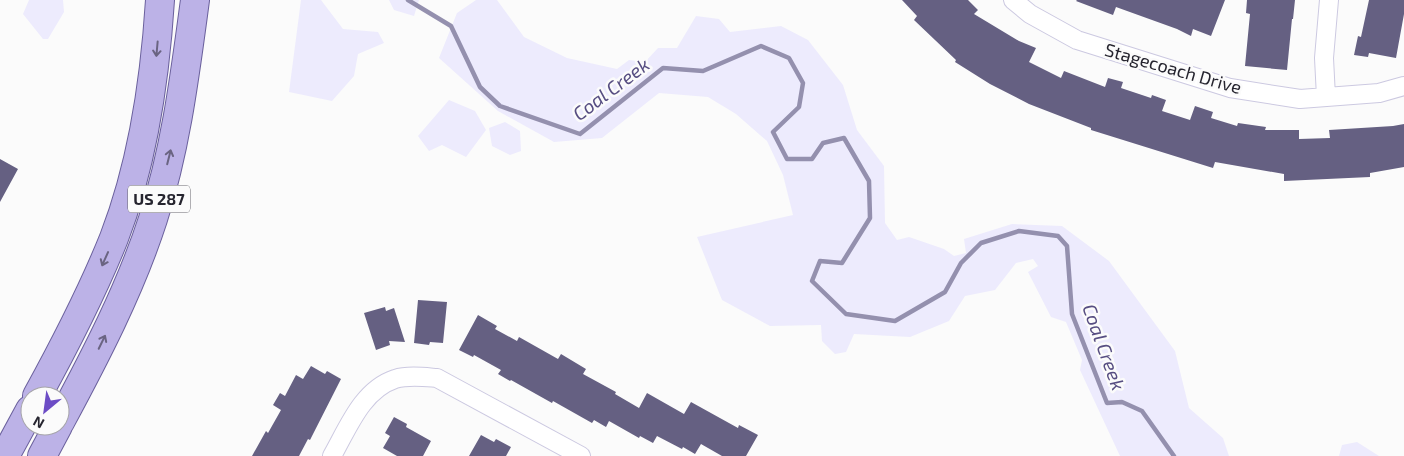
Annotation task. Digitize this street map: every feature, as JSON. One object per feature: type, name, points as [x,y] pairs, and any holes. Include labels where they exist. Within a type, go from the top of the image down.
[{"type":"main road","name":"US 287","points":[[43,386],[70,335],[114,238],[126,202],[146,121],[157,52],[160,0]]},
{"type":"main road","name":"US 287","points":[[70,402],[110,324],[153,219],[173,143],[183,90],[195,0]]},
{"type":"main road","points":[[0,436],[20,417]]},
{"type":"main road","points":[[5,456],[20,427]]},
{"type":"main road","points":[[42,456],[53,436]]},
{"type":"street","name":"Stagecoach Drive","points":[[1013,0],[1030,14],[1077,40],[1230,88],[1300,99],[1379,93],[1404,86]]},
{"type":"street","points":[[1326,97],[1324,58],[1329,0]]},
{"type":"street","points":[[332,456],[360,407],[374,391],[395,379],[417,377],[437,378],[550,449],[581,456]]},
{"type":"shaded area","points":[[29,0],[63,0],[64,12],[48,39],[43,39],[23,14]]},
{"type":"shaded area","points":[[301,0],[321,0],[343,29],[378,32],[384,43],[358,54],[354,76],[332,101],[289,92]]},
{"type":"shaded area","points":[[389,0],[419,0],[414,16],[394,10]]},
{"type":"shaded area","points":[[476,0],[497,0],[524,37],[567,58],[617,69],[629,60],[645,62],[658,48],[677,48],[696,16],[719,19],[730,32],[781,26],[808,40],[843,85],[857,130],[884,166],[885,223],[897,240],[909,237],[944,249],[954,256],[966,253],[964,239],[1012,224],[1062,226],[1109,261],[1175,351],[1189,408],[1223,438],[1229,456],[1120,456],[1080,370],[1082,360],[1066,322],[1051,317],[1028,272],[1038,266],[1033,259],[1016,263],[995,290],[965,296],[949,321],[910,337],[854,334],[846,352],[835,354],[822,341],[821,325],[770,326],[722,300],[697,237],[793,215],[783,175],[767,141],[736,114],[708,97],[659,93],[602,138],[554,142],[498,111],[439,58],[457,13]]},
{"type":"shaded area","points":[[449,100],[475,111],[486,130],[466,157],[442,145],[429,151],[418,136]]},
{"type":"shaded area","points":[[505,122],[520,131],[521,151],[510,155],[492,146],[489,128]]},
{"type":"shaded area","points":[[1357,442],[1379,456],[1339,456],[1342,445]]},
{"type":"building","points":[[902,0],[968,0],[978,10],[974,14],[1019,41],[1036,48],[1029,62],[1061,78],[1064,71],[1105,87],[1108,78],[1123,82],[1121,88],[1151,98],[1152,95],[1166,100],[1162,111],[1190,120],[1195,106],[1213,112],[1211,118],[1237,126],[1238,123],[1266,127],[1265,130],[1299,130],[1299,139],[1330,138],[1329,130],[1404,124],[1404,167],[1370,173],[1370,177],[1284,181],[1284,174],[1215,162],[1213,168],[1091,130],[1091,128],[1029,104],[990,84],[955,62],[956,60],[914,20],[917,16]]},
{"type":"building","points":[[1077,0],[1225,0],[1211,36],[1193,29],[1191,36],[1116,7],[1113,15]]},
{"type":"building","points":[[1247,0],[1295,0],[1287,70],[1245,66],[1250,14],[1246,13]]},
{"type":"building","points":[[1369,0],[1404,0],[1404,14],[1396,58],[1369,53],[1368,57],[1354,55],[1358,36],[1361,37]]},
{"type":"building","points":[[0,159],[18,169],[0,202]]},
{"type":"building","points":[[418,300],[447,302],[443,343],[430,342],[429,345],[414,343]]},
{"type":"building","points":[[385,307],[386,311],[394,308],[405,342],[389,341],[390,345],[376,350],[364,313]]},
{"type":"building","points":[[478,315],[497,326],[495,329],[517,341],[519,337],[558,359],[561,354],[586,369],[583,374],[616,392],[615,394],[639,408],[647,393],[684,414],[691,402],[738,428],[739,425],[758,435],[746,456],[722,456],[701,444],[695,454],[657,436],[653,443],[640,436],[639,438],[609,421],[606,427],[594,420],[592,423],[553,401],[552,403],[510,381],[498,374],[501,370],[474,355],[473,357],[459,350]]},
{"type":"building","points":[[311,366],[325,374],[327,371],[341,379],[310,440],[308,439],[299,456],[252,456],[281,410],[273,405],[280,393],[285,396],[296,375],[303,379]]},
{"type":"building","points":[[394,417],[407,424],[406,427],[431,441],[423,456],[397,456],[383,448],[390,436],[385,433]]},
{"type":"building","points":[[481,435],[494,442],[496,439],[511,447],[506,456],[469,456]]},
{"type":"waterway","name":"Coal Creek","points":[[408,0],[451,26],[480,87],[500,106],[580,134],[663,68],[703,71],[761,46],[789,58],[803,83],[799,107],[773,132],[787,159],[812,159],[823,143],[844,138],[869,181],[870,218],[842,263],[820,261],[812,281],[846,314],[895,321],[945,292],[961,263],[981,243],[1019,231],[1058,236],[1067,246],[1072,314],[1107,403],[1122,402],[1142,411],[1174,456]]}]
